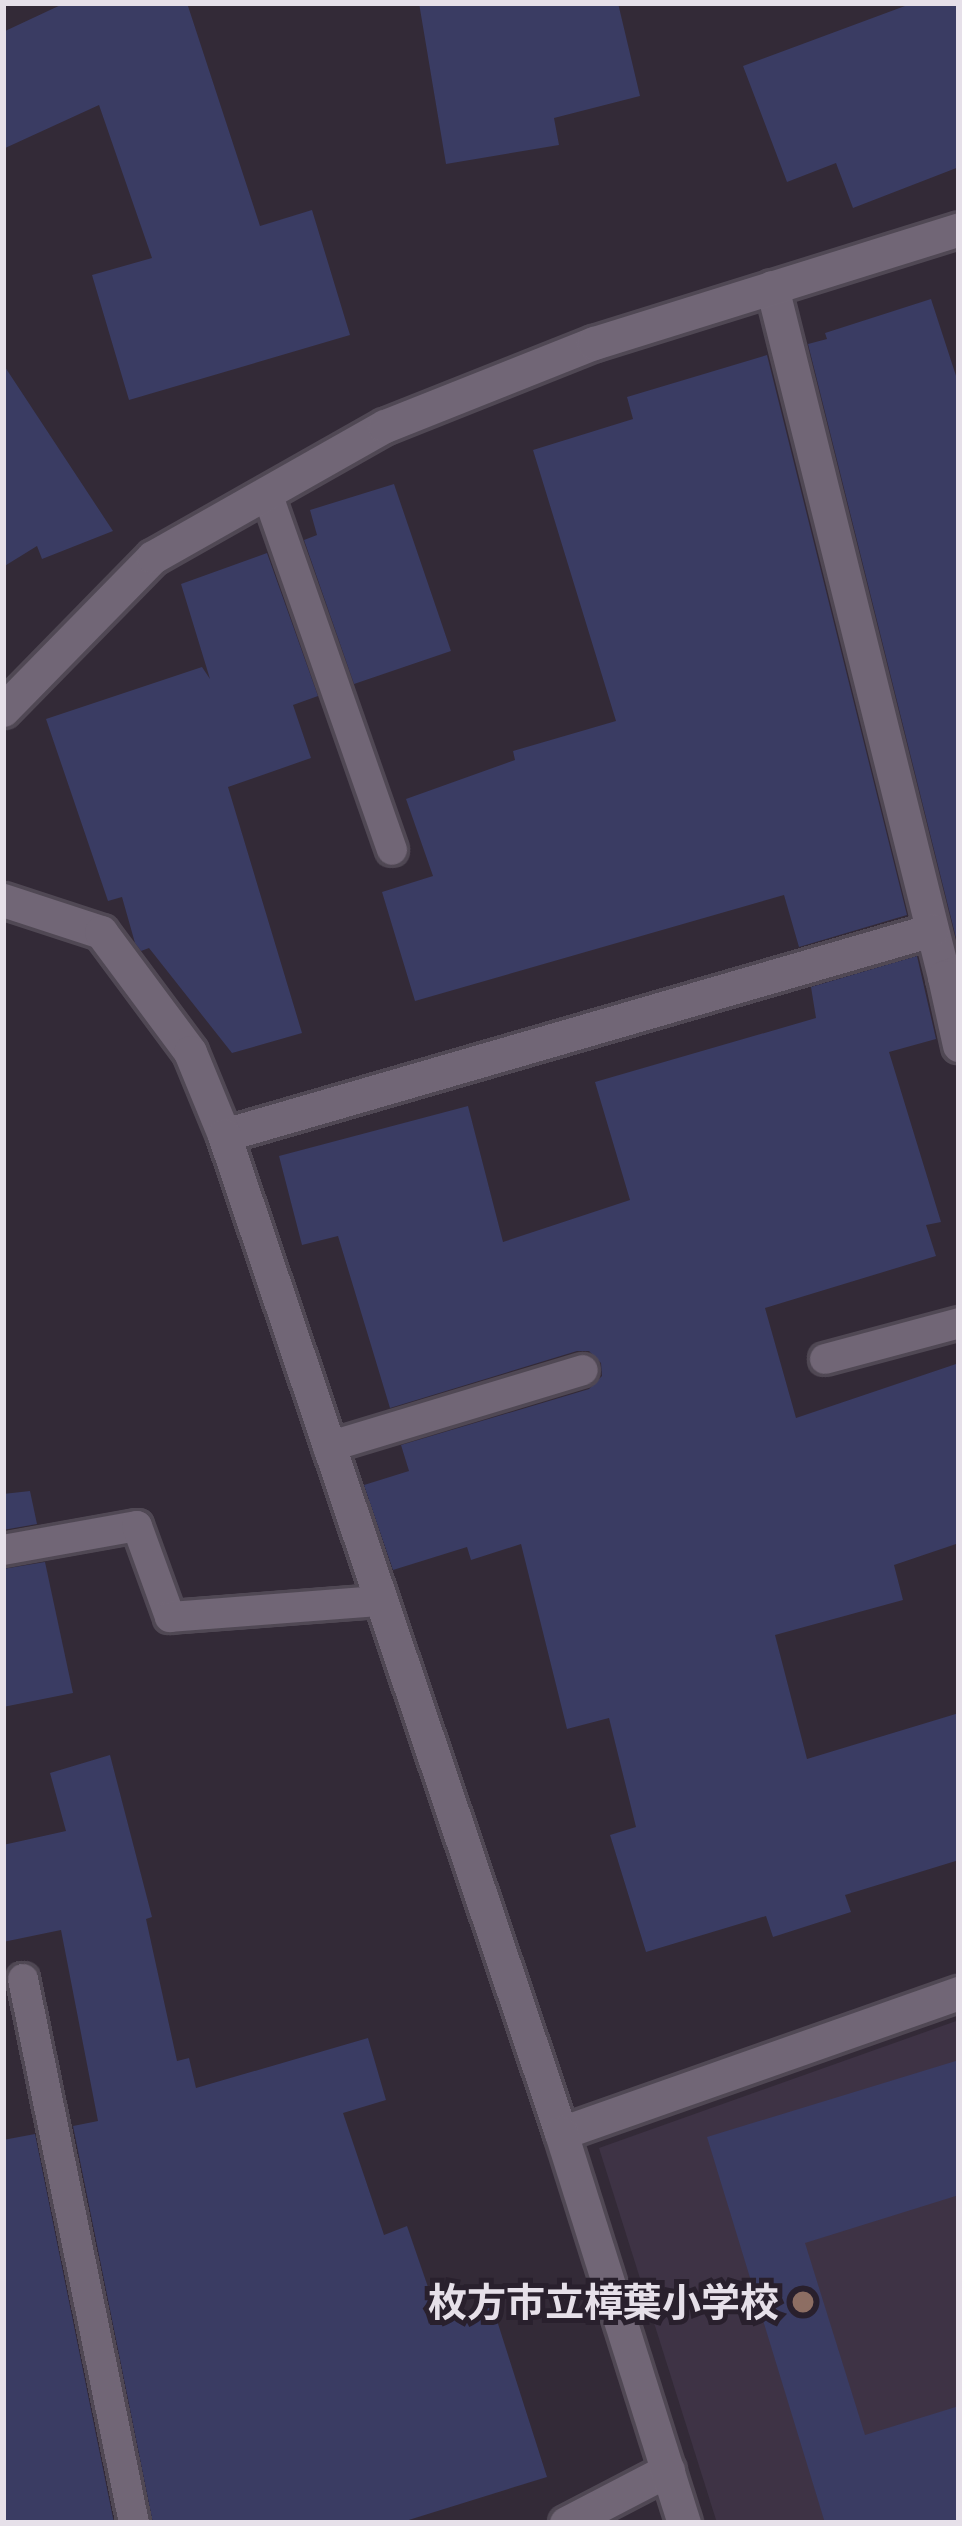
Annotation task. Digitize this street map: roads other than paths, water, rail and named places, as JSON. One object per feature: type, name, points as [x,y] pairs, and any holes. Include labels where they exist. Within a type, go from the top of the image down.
[{"type":"street","points":[[3,710],[153,557],[385,426],[594,343],[959,229]]},
{"type":"street","points":[[772,287],[932,930],[952,974],[959,1045]]},
{"type":"street","points":[[3,900],[101,932],[190,1052],[224,1135],[561,2133],[684,2523]]},
{"type":"street","points":[[224,1135],[932,930]]},
{"type":"street","points":[[561,2133],[959,1993]]},
{"type":"street","points":[[566,2523],[668,2470]]},
{"type":"lane","points":[[267,493],[392,850]]},
{"type":"lane","points":[[825,1359],[959,1323]]},
{"type":"lane","points":[[328,1447],[583,1370]]},
{"type":"lane","points":[[3,1550],[137,1526],[170,1617],[379,1601]]},
{"type":"lane","points":[[23,1979],[134,2523]]},
{"type":"place","name":"枚方市立樟葉小学校","points":[[803,2302]]}]
